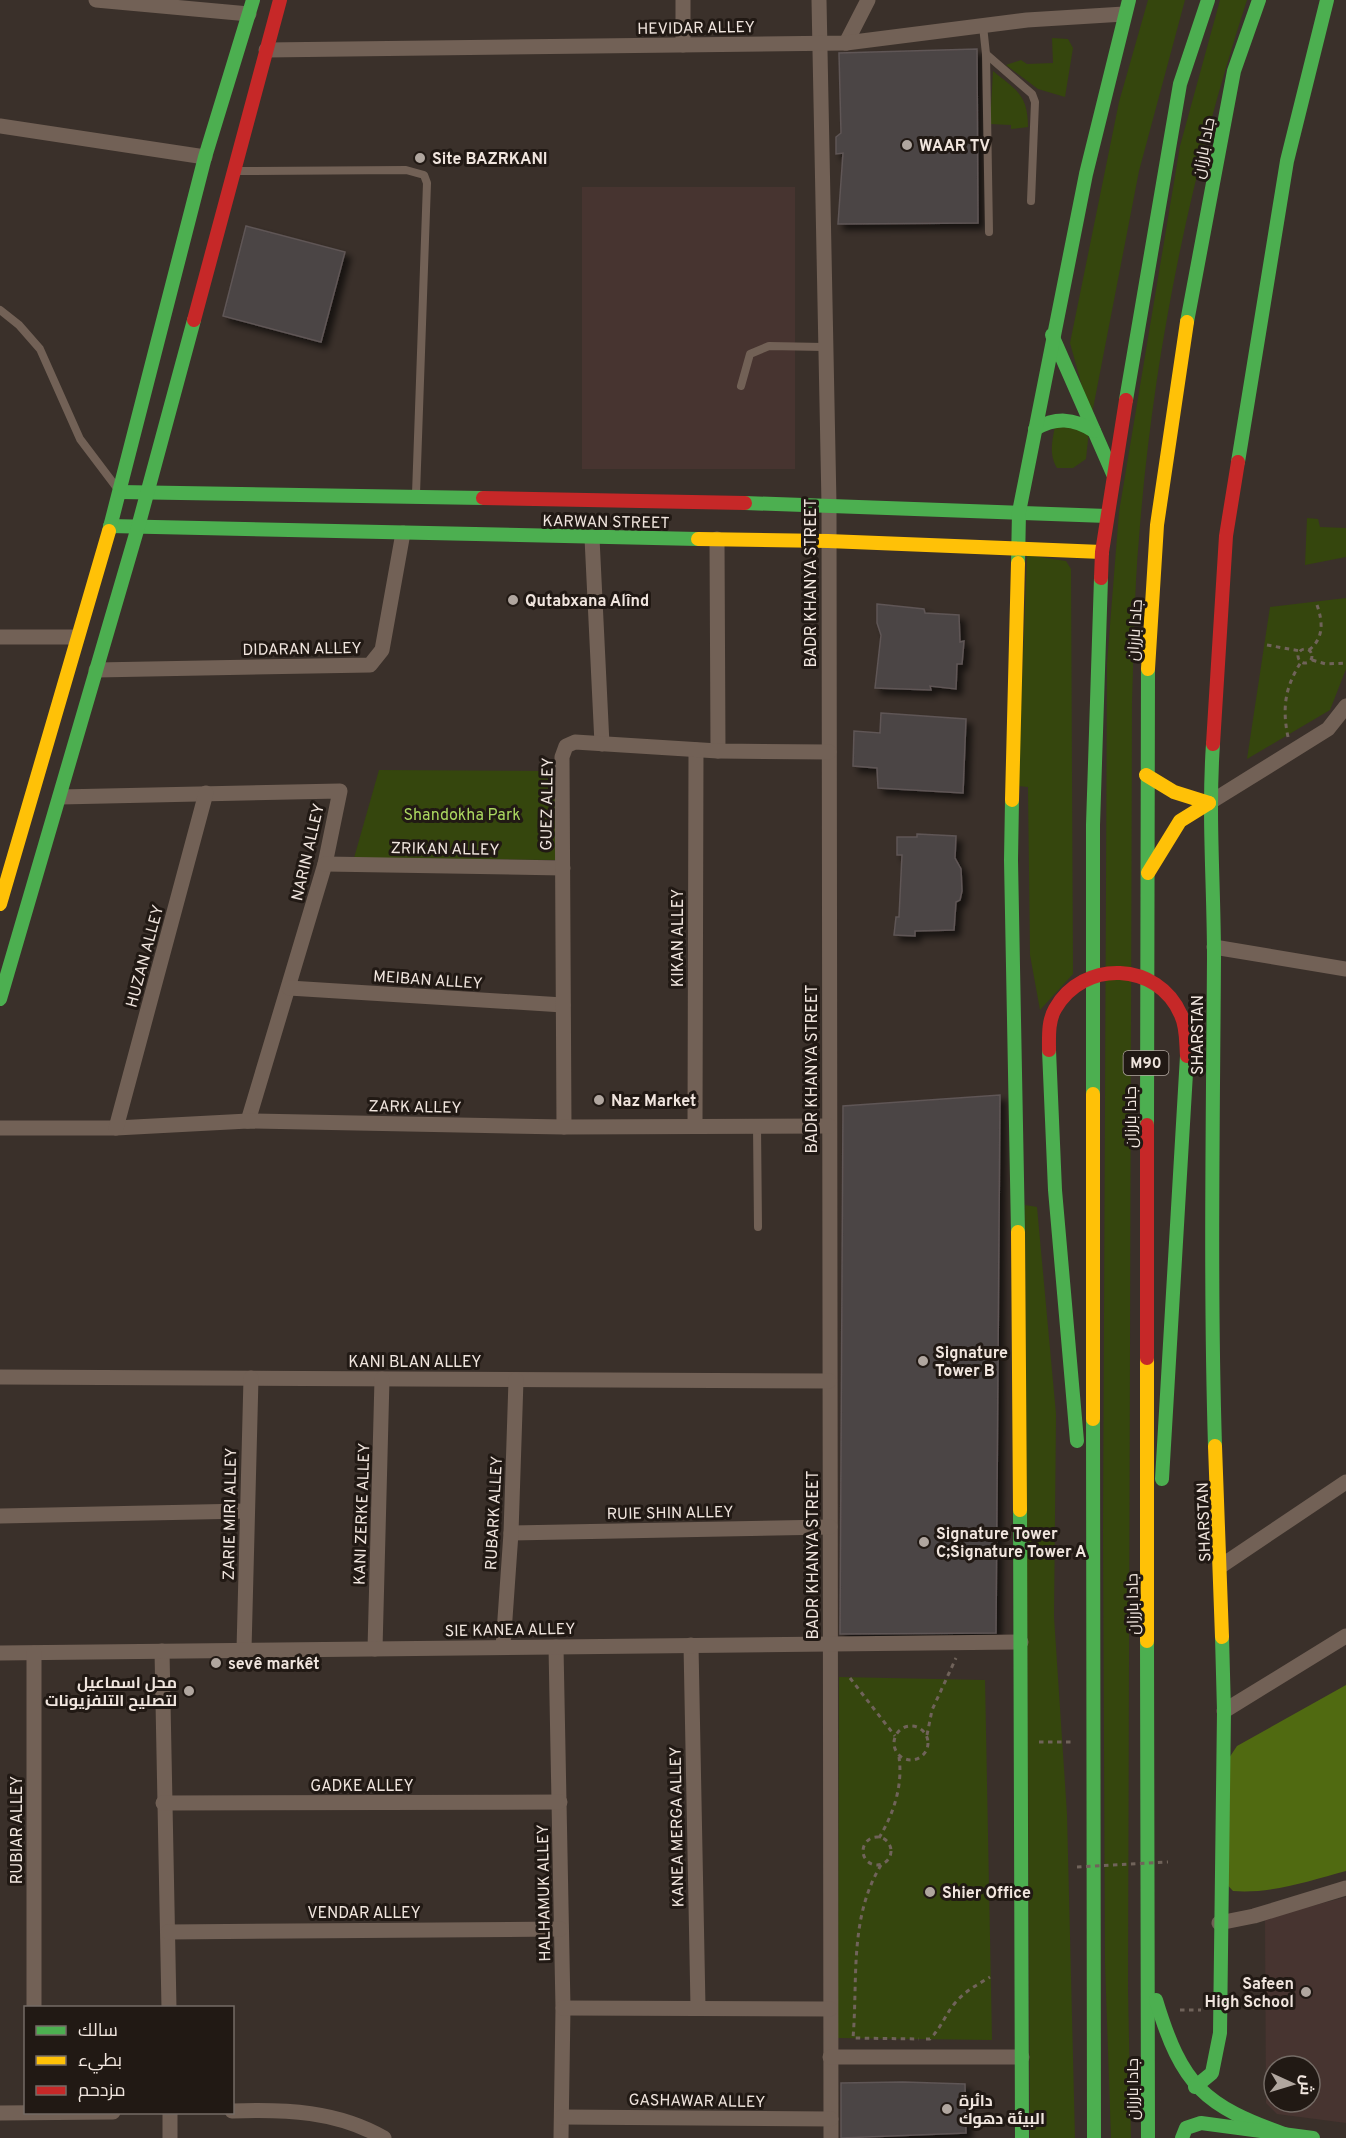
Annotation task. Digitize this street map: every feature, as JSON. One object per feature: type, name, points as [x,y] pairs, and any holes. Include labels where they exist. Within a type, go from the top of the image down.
[{"type":"main road","points":[[0,999],[138,527],[280,0]]},
{"type":"main road","name":"جادا بارزان","points":[[1094,2138],[1093,825],[1102,552],[1113,474],[1180,84],[1208,0]]},
{"type":"main road","name":"جادا بارزان","points":[[1148,2138],[1146,701],[1157,525],[1191,303],[1234,70],[1260,0]]},
{"type":"main road","name":"SHARSTAN","points":[[1196,2087],[1212,2073],[1218,2052],[1224,1711],[1211,1315],[1214,946],[1209,803],[1226,536],[1287,161],[1327,0]]},
{"type":"main road","points":[[0,900],[120,492],[205,157],[251,7]]},
{"type":"main road","points":[[1022,2138],[1022,1742],[1011,860],[1017,549],[1019,512],[1052,335],[1126,7]]},
{"type":"main road","points":[[1052,335],[1113,474]]},
{"type":"main road","points":[[1035,429],[1058,418],[1083,424],[1094,431]]},
{"type":"main road","name":"KARWAN STREET","points":[[120,492],[829,504],[1107,516]]},
{"type":"main road","name":"KARWAN STREET","points":[[110,526],[592,538],[828,541],[1102,552]]},
{"type":"main road","points":[[1146,775],[1174,792],[1209,803]]},
{"type":"main road","points":[[1146,877],[1160,849],[1180,821],[1209,803]]},
{"type":"main road","points":[[1093,1660],[1055,1190],[1049,1032],[1055,1010],[1069,989],[1089,976],[1110,971],[1133,973],[1153,981],[1171,997],[1181,1016],[1187,1056],[1169,1394],[1149,1657]]},
{"type":"main road","points":[[1149,1975],[1171,2044],[1196,2087],[1232,2114],[1287,2135]]},
{"type":"main road","points":[[1182,2138],[1186,2128],[1201,2123],[1313,2138]]},
{"type":"street","points":[[96,0],[251,7]]},
{"type":"street","points":[[682,0],[683,45]]},
{"type":"street","name":"BADR KHANYA STREET","points":[[819,0],[824,347],[829,504],[831,2138]]},
{"type":"street","points":[[846,44],[868,0]]},
{"type":"street","name":"HEVIDAR ALLEY","points":[[266,50],[846,44],[1126,7]]},
{"type":"street","points":[[0,126],[205,157]]},
{"type":"street","name":"DIDARAN ALLEY","points":[[96,670],[370,665],[382,650],[403,533]]},
{"type":"street","points":[[592,538],[602,744]]},
{"type":"street","points":[[717,539],[718,751]]},
{"type":"street","points":[[0,638],[77,637]]},
{"type":"street","points":[[1209,803],[1295,752],[1328,729],[1346,706]]},
{"type":"street","name":"GUEZ ALLEY","points":[[564,1126],[562,758],[566,746],[576,742],[718,751],[829,752]]},
{"type":"street","name":"KIKAN ALLEY","points":[[695,1126],[696,750]]},
{"type":"street","name":"NARIN ALLEY","points":[[60,797],[340,791],[325,864],[248,1121]]},
{"type":"street","name":"HUZAN ALLEY","points":[[116,1128],[206,793]]},
{"type":"street","name":"ZRIKAN ALLEY","points":[[325,864],[563,868]]},
{"type":"street","points":[[1214,946],[1346,969]]},
{"type":"street","name":"MEIBAN ALLEY","points":[[289,988],[564,1005]]},
{"type":"street","name":"ZARK ALLEY","points":[[0,1128],[116,1128],[248,1121],[564,1126],[829,1126]]},
{"type":"street","name":"KANI BLAN ALLEY","points":[[0,1377],[829,1381]]},
{"type":"street","name":"ZARIE MIRI ALLEY","points":[[244,1650],[251,1378]]},
{"type":"street","name":"KANI ZERKE ALLEY","points":[[375,1649],[382,1379]]},
{"type":"street","name":"RUBARK ALLEY","points":[[503,1647],[511,1533],[516,1380]]},
{"type":"street","points":[[1221,1566],[1346,1482]]},
{"type":"street","points":[[0,1516],[247,1511]]},
{"type":"street","name":"RUIE SHIN ALLEY","points":[[511,1533],[830,1527]]},
{"type":"street","points":[[1224,1711],[1346,1636]]},
{"type":"street","name":"SIE KANEA ALLEY","points":[[0,1653],[1021,1642]]},
{"type":"street","name":"KANEA MERGA ALLEY","points":[[691,1646],[698,2007]]},
{"type":"street","name":"HALHAMUK ALLEY","points":[[556,1647],[563,2008],[561,2138]]},
{"type":"street","points":[[162,1652],[163,1803],[169,2006]]},
{"type":"street","name":"RUBIAR ALLEY","points":[[34,1653],[34,2006]]},
{"type":"street","name":"GADKE ALLEY","points":[[163,1803],[560,1802]]},
{"type":"street","points":[[1219,1923],[1254,1916],[1346,1888]]},
{"type":"street","name":"VENDAR ALLEY","points":[[168,1932],[560,1929]]},
{"type":"street","points":[[563,2008],[831,2009]]},
{"type":"street","points":[[830,2057],[1022,2057]]},
{"type":"street","points":[[234,2111],[301,2112],[345,2120],[384,2138]]},
{"type":"street","points":[[0,2113],[24,2113]]},
{"type":"street","points":[[170,2114],[170,2138]]},
{"type":"street","name":"GASHAWAR ALLEY","points":[[562,2117],[831,2119]]},
{"type":"lane","points":[[983,26],[986,54],[989,232]]},
{"type":"lane","points":[[986,54],[1032,94],[1035,102],[1031,201]]},
{"type":"lane","points":[[234,171],[406,170],[424,175],[427,183],[416,497]]},
{"type":"lane","points":[[0,310],[19,325],[40,349],[80,439],[120,492]]},
{"type":"lane","points":[[741,386],[750,354],[769,346],[824,347]]},
{"type":"lane","points":[[757,1126],[758,1227]]},
{"type":"path","points":[[1268,645],[1300,651],[1309,650],[1321,635],[1322,620],[1317,605]]},
{"type":"path","points":[[1309,650],[1313,655],[1312,660]]},
{"type":"path","points":[[1300,651],[1298,656],[1301,662]]},
{"type":"path","points":[[1301,662],[1308,663],[1312,660],[1326,664],[1346,663]]},
{"type":"path","points":[[1295,752],[1284,722],[1284,704],[1289,683],[1301,662]]},
{"type":"path","points":[[898,1754],[910,1760],[921,1756],[927,1747],[926,1736],[932,1710],[963,1642]]},
{"type":"path","points":[[850,1678],[895,1736],[894,1747],[898,1754],[898,1794],[893,1812],[879,1838]]},
{"type":"path","points":[[895,1736],[908,1726],[919,1728],[926,1736]]},
{"type":"path","points":[[1022,1742],[1074,1742]]},
{"type":"path","points":[[881,1864],[872,1864],[863,1854],[867,1841],[879,1838],[887,1842],[891,1850],[888,1859],[881,1864],[865,1896],[856,1937],[854,2038],[930,2039],[941,2028],[954,2004],[967,1990],[990,1977]]},
{"type":"path","points":[[1077,1867],[1168,1862]]},
{"type":"path","points":[[1173,2009],[1220,2011]]},
{"type":"shaded area","points":[[582,187],[795,187],[795,469],[582,469]]},
{"type":"shaded area","name":"Safeen High School","points":[[1346,1897],[1346,2123],[1277,2114],[1322,2114],[1322,2054],[1266,2054],[1265,1918]]},
{"type":"green space","points":[[1148,0],[1185,0],[1139,171],[1091,419],[1070,343],[1119,102]]},
{"type":"green space","points":[[1220,0],[1247,0],[1208,132],[1177,266],[1164,334],[1145,470],[1136,579],[1132,702],[1128,1989],[1131,2138],[1111,2138],[1105,1963],[1103,1532],[1107,663],[1119,512],[1180,146]]},
{"type":"green space","points":[[1052,38],[1068,39],[1073,48],[1065,97],[1038,89],[1006,65],[1021,60],[1027,64],[1053,63]]},
{"type":"green space","points":[[993,71],[1014,88],[1023,100],[1028,127],[1011,129],[1011,125],[990,124]]},
{"type":"green space","points":[[1056,421],[1089,430],[1086,459],[1073,468],[1057,468],[1054,462],[1052,445]]},
{"type":"green space","points":[[1307,518],[1318,519],[1320,527],[1346,528],[1346,557],[1305,565]]},
{"type":"green space","points":[[1027,555],[1066,561],[1071,569],[1073,974],[1040,1010],[1030,955],[1028,787],[1018,786]]},
{"type":"green space","points":[[1346,598],[1346,669],[1330,710],[1247,759],[1270,607]]},
{"type":"green space","name":"Shandokha Park","points":[[379,770],[559,771],[556,860],[354,858]]},
{"type":"green space","points":[[1025,1205],[1037,1207],[1056,1414],[1054,1617],[1067,1814],[1075,2138],[1030,2138]]},
{"type":"green space","points":[[839,1677],[985,1680],[992,2040],[838,2038]]},
{"type":"green space","points":[[1346,1685],[1346,1871],[1276,1889],[1233,1891],[1222,1879],[1227,1761],[1237,1746]]},
{"type":"building","name":"WAAR TV","points":[[977,49],[978,223],[838,224],[843,153],[836,154],[836,137],[841,133],[839,53]]},
{"type":"building","points":[[246,226],[345,252],[321,342],[223,316]]},
{"type":"building","points":[[877,604],[924,609],[925,613],[959,615],[960,642],[964,641],[962,664],[957,664],[956,689],[930,686],[931,690],[875,688],[881,635],[877,623]]},
{"type":"building","points":[[881,713],[966,719],[963,793],[878,788],[877,768],[853,766],[854,731],[880,733]]},
{"type":"building","points":[[917,834],[956,836],[955,858],[961,869],[962,891],[960,900],[956,902],[954,930],[915,931],[915,936],[894,935],[896,917],[899,917],[902,855],[897,855],[897,837],[917,837]]},
{"type":"building","points":[[1000,1095],[996,1633],[840,1634],[843,1106]]},
{"type":"building","points":[[841,2083],[965,2084],[966,2133],[841,2138]]},
{"type":"traffic: fast","points":[[109,531],[205,157],[253,0]]},
{"type":"traffic: fast","points":[[1018,563],[1019,512],[1086,174],[1129,0]]},
{"type":"traffic: fast","points":[[1126,400],[1180,84],[1208,0]]},
{"type":"traffic: fast","points":[[1187,322],[1234,71],[1259,0]]},
{"type":"traffic: fast","points":[[1238,462],[1287,161],[1327,0]]},
{"type":"traffic: fast","points":[[0,999],[138,527],[194,320]]},
{"type":"traffic: fast","points":[[1052,335],[1113,474]]},
{"type":"traffic: fast","points":[[1035,429],[1050,422],[1072,421],[1094,431]]},
{"type":"traffic: fast","points":[[120,492],[483,498]]},
{"type":"traffic: fast","points":[[745,503],[1107,516]]},
{"type":"traffic: fast","points":[[110,526],[698,539]]},
{"type":"traffic: fast","points":[[1093,1094],[1093,825],[1101,578]]},
{"type":"traffic: fast","points":[[1147,1125],[1148,669]]},
{"type":"traffic: fast","points":[[1213,744],[1211,798],[1214,958],[1212,1263],[1215,1446]]},
{"type":"traffic: fast","points":[[1012,800],[1011,860],[1018,1232]]},
{"type":"traffic: fast","points":[[1049,1050],[1055,1190],[1077,1441]]},
{"type":"traffic: fast","points":[[1162,1479],[1187,1056]]},
{"type":"traffic: fast","points":[[1093,1419],[1094,2138]]},
{"type":"traffic: fast","points":[[1020,1510],[1022,2138]]},
{"type":"traffic: fast","points":[[1195,2087],[1212,2073],[1220,2033],[1224,1711],[1222,1637]]},
{"type":"traffic: fast","points":[[1147,1641],[1148,2138]]},
{"type":"traffic: fast","points":[[1156,2000],[1176,2053],[1187,2073],[1200,2089],[1235,2114],[1287,2135]]},
{"type":"traffic: fast","points":[[1182,2138],[1186,2128],[1201,2123],[1313,2138]]},
{"type":"traffic: slow","points":[[1148,669],[1157,525],[1187,322]]},
{"type":"traffic: slow","points":[[0,904],[109,531]]},
{"type":"traffic: slow","points":[[698,539],[828,541],[1102,552]]},
{"type":"traffic: slow","points":[[1012,800],[1018,563]]},
{"type":"traffic: slow","points":[[1146,775],[1174,792],[1209,803]]},
{"type":"traffic: slow","points":[[1148,873],[1180,821],[1209,803]]},
{"type":"traffic: slow","points":[[1093,1094],[1093,1419]]},
{"type":"traffic: slow","points":[[1018,1232],[1020,1510]]},
{"type":"traffic: slow","points":[[1147,1358],[1147,1641]]},
{"type":"traffic: slow","points":[[1215,1446],[1222,1637]]},
{"type":"traffic: jam","points":[[194,320],[280,0]]},
{"type":"traffic: jam","points":[[1101,578],[1102,552],[1126,400]]},
{"type":"traffic: jam","points":[[1213,744],[1226,536],[1238,462]]},
{"type":"traffic: jam","points":[[483,498],[745,503]]},
{"type":"traffic: jam","points":[[1049,1050],[1051,1019],[1055,1009],[1068,993],[1083,981],[1101,975],[1120,973],[1138,976],[1156,984],[1170,997],[1183,1020],[1187,1056]]},
{"type":"traffic: jam","points":[[1147,1125],[1147,1358]]},
{"type":"place","name":"WAAR TV","points":[[907,145]]},
{"type":"place","name":"Site BAZRKANI","points":[[420,158]]},
{"type":"place","name":"Qutabxana Alînd","points":[[513,600]]},
{"type":"place","name":"Naz Market","points":[[599,1100]]},
{"type":"place","name":"Signature Tower B","points":[[923,1361]]},
{"type":"place","name":"Signature Tower C;Signature Tower A","points":[[924,1542]]},
{"type":"place","name":"sevê markêt","points":[[216,1663]]},
{"type":"place","name":"محل اسماعيل لتصليح التلفزيونات","points":[[189,1691]]},
{"type":"place","name":"Shier Office","points":[[930,1892]]},
{"type":"place","name":"Safeen High School","points":[[1306,1992]]},
{"type":"place","name":"دائرة البيئة دهوك","points":[[947,2109]]}]
